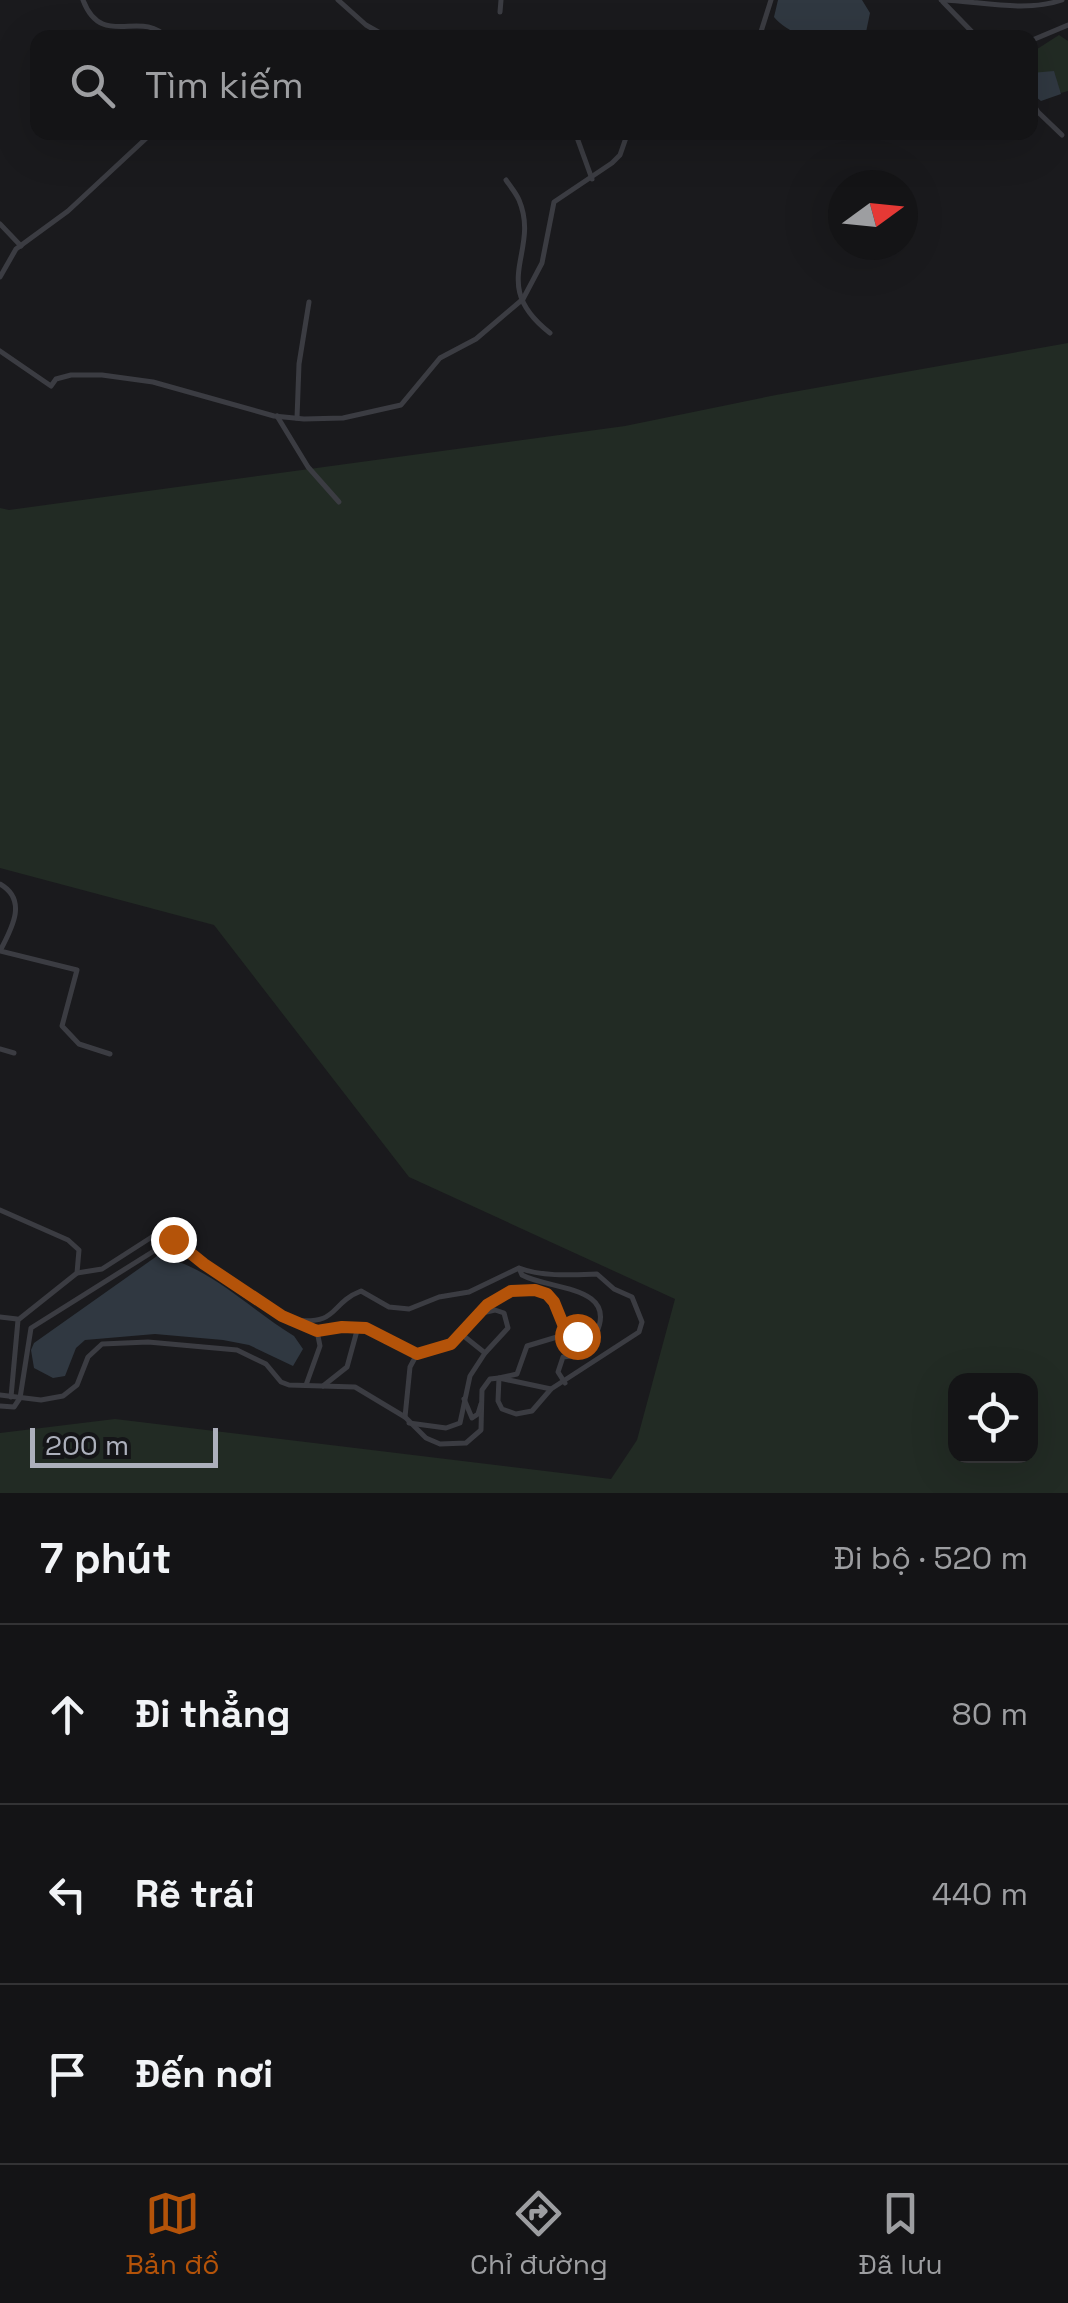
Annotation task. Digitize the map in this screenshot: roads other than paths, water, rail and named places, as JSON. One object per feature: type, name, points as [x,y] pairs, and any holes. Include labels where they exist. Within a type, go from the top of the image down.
[{"type":"street","points":[[84,0],[90,16],[101,24],[157,30]]},
{"type":"street","points":[[338,0],[374,30]]},
{"type":"street","points":[[500,12],[501,0]]},
{"type":"street","points":[[762,30],[770,0]]},
{"type":"street","points":[[970,30],[941,0],[1042,6],[1062,0]]},
{"type":"street","points":[[1038,38],[1068,25]]},
{"type":"street","points":[[1038,112],[1062,135]]},
{"type":"street","points":[[0,277],[16,249],[114,172],[145,140]]},
{"type":"street","points":[[578,140],[592,179]]},
{"type":"street","points":[[0,351],[50,386],[56,379],[78,375],[153,382],[297,418],[343,418],[401,405],[440,358],[476,339],[520,301],[534,283],[542,263],[554,202],[592,179],[620,155],[625,140]]},
{"type":"street","points":[[506,180],[520,202],[520,301],[550,333]]},
{"type":"street","points":[[0,224],[20,246]]},
{"type":"street","points":[[297,418],[299,364],[309,302]]},
{"type":"street","points":[[277,416],[308,467],[339,502]]},
{"type":"street","points":[[0,884],[16,896],[17,904],[0,951],[76,970],[62,1026],[78,1044],[110,1054]]},
{"type":"street","points":[[0,1049],[14,1053]]},
{"type":"street","points":[[0,1210],[76,1245],[76,1273]]},
{"type":"street","points":[[11,1397],[18,1320],[76,1273],[102,1269],[154,1235],[160,1224],[173,1239],[233,1285],[293,1320],[317,1331],[358,1327],[417,1354]]},
{"type":"street","points":[[0,1406],[14,1408],[20,1398],[31,1328],[173,1239]]},
{"type":"street","points":[[293,1320],[328,1318],[350,1296],[361,1291],[389,1307],[409,1310],[438,1297],[469,1292],[519,1268],[538,1274],[596,1274],[632,1297],[642,1326],[636,1334],[582,1366],[551,1389],[532,1411],[508,1413],[498,1401],[499,1378]]},
{"type":"street","points":[[463,1398],[472,1418],[478,1414],[486,1382],[517,1374],[527,1346],[567,1334],[583,1338],[596,1334],[602,1320],[596,1300],[534,1282],[522,1276],[519,1268]]},
{"type":"street","points":[[406,1420],[410,1367],[417,1354],[451,1344],[505,1293],[535,1290],[552,1298],[567,1334]]},
{"type":"street","points":[[406,1420],[437,1428],[456,1427],[462,1420],[470,1376],[484,1352],[506,1334],[508,1322],[500,1311],[479,1314]]},
{"type":"street","points":[[0,1317],[18,1320]]},
{"type":"street","points":[[323,1386],[347,1366],[358,1327]]},
{"type":"street","points":[[306,1385],[320,1346],[317,1331]]},
{"type":"street","points":[[460,1333],[484,1352]]},
{"type":"street","points":[[0,1395],[51,1400],[64,1396],[77,1385],[92,1351],[102,1344],[132,1341],[237,1350],[266,1364],[282,1382],[355,1387],[436,1443],[466,1444],[481,1430],[482,1402]]},
{"type":"street","points":[[564,1383],[558,1372],[564,1357],[587,1354]]},
{"type":"street","points":[[499,1378],[551,1389]]}]
